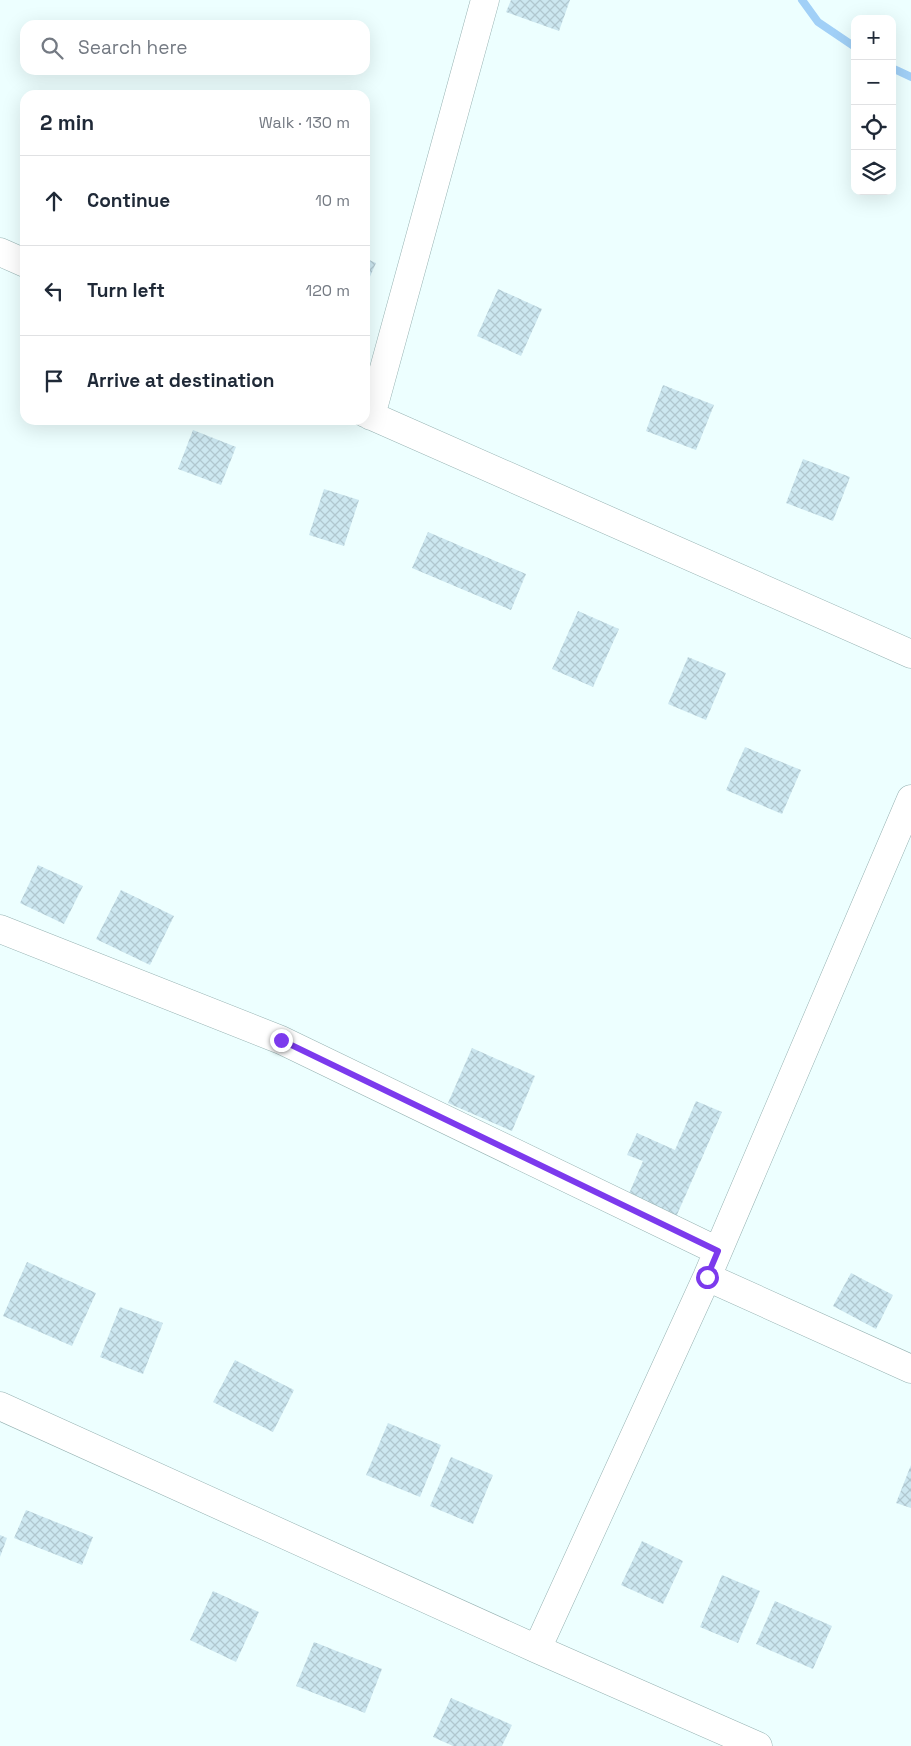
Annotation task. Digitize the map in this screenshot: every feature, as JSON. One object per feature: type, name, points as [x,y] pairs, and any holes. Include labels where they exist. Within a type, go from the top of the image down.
[{"type":"street","points":[[370,407],[485,0]]},
{"type":"street","points":[[0,252],[20,261]]},
{"type":"street","points":[[370,415],[911,654]]},
{"type":"street","points":[[537,1649],[707,1277],[911,799]]},
{"type":"street","points":[[0,929],[281,1040],[718,1251]]},
{"type":"street","points":[[707,1277],[911,1369]]},
{"type":"street","points":[[0,1406],[537,1649],[758,1746]]},
{"type":"building","points":[[511,0],[570,0],[559,31],[506,12]]},
{"type":"building","points":[[370,260],[376,263],[370,277]]},
{"type":"building","points":[[498,289],[542,309],[521,356],[477,336]]},
{"type":"building","points":[[663,385],[714,405],[696,450],[646,431]]},
{"type":"building","points":[[193,430],[236,447],[221,485],[178,469]]},
{"type":"building","points":[[803,459],[850,477],[833,521],[786,503]]},
{"type":"building","points":[[324,489],[359,500],[344,546],[309,535]]},
{"type":"building","points":[[428,532],[526,574],[511,610],[412,568]]},
{"type":"building","points":[[578,611],[619,629],[593,687],[552,669]]},
{"type":"building","points":[[688,657],[726,673],[706,720],[668,704]]},
{"type":"building","points":[[745,747],[801,770],[782,814],[726,790]]},
{"type":"building","points":[[38,865],[83,886],[64,924],[20,903]]},
{"type":"building","points":[[121,890],[174,916],[150,965],[96,939]]},
{"type":"building","points":[[472,1048],[535,1076],[512,1131],[448,1103]]},
{"type":"building","points":[[696,1101],[722,1112],[676,1217],[628,1196],[643,1161],[627,1155],[637,1133],[675,1150]]},
{"type":"building","points":[[27,1262],[96,1293],[72,1346],[3,1316]]},
{"type":"building","points":[[851,1273],[893,1295],[876,1329],[833,1306]]},
{"type":"building","points":[[120,1307],[163,1323],[143,1374],[100,1357]]},
{"type":"building","points":[[235,1360],[294,1390],[273,1432],[213,1402]]},
{"type":"building","points":[[388,1423],[441,1445],[420,1497],[366,1475]]},
{"type":"building","points":[[451,1457],[493,1475],[473,1524],[430,1506]]},
{"type":"building","points":[[911,1465],[911,1508],[896,1503]]},
{"type":"building","points":[[26,1510],[93,1537],[82,1565],[14,1538]]},
{"type":"building","points":[[0,1535],[7,1538],[0,1557]]},
{"type":"building","points":[[642,1541],[683,1561],[663,1604],[621,1585]]},
{"type":"building","points":[[722,1575],[760,1591],[738,1643],[700,1627]]},
{"type":"building","points":[[213,1591],[259,1612],[236,1662],[190,1640]]},
{"type":"building","points":[[775,1601],[832,1626],[813,1669],[756,1644]]},
{"type":"building","points":[[314,1642],[382,1669],[365,1713],[296,1686]]},
{"type":"building","points":[[451,1698],[512,1725],[502,1746],[453,1746],[433,1737]]},
{"type":"waterway","points":[[802,0],[818,22],[851,44]]},
{"type":"waterway","points":[[896,70],[911,77]]},
{"type":"route","points":[[281,1040],[718,1251],[707,1277]]}]
